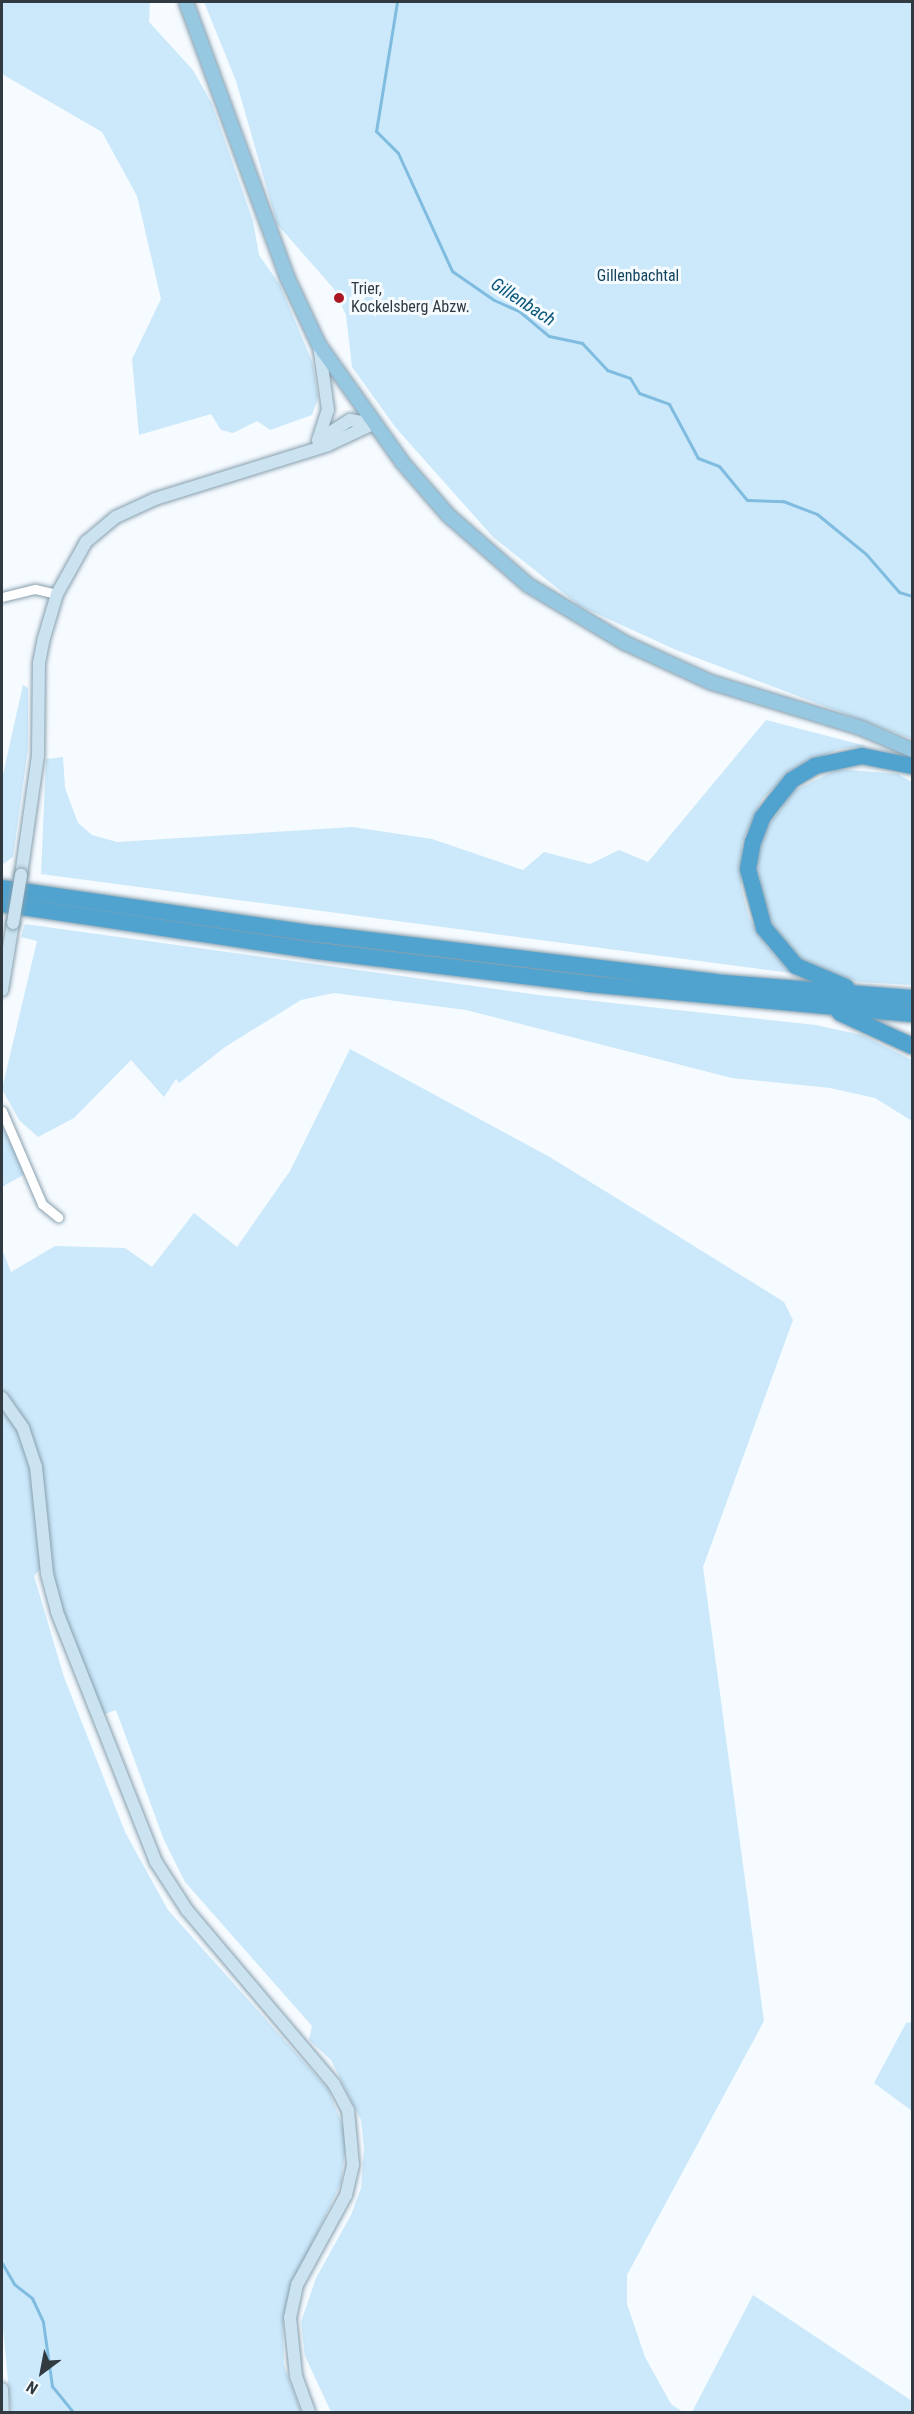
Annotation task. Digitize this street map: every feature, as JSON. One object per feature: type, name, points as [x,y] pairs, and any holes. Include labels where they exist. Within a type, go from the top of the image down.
[{"type":"highway","points":[[882,996],[813,975],[784,955],[757,913],[748,869],[762,818],[792,780],[815,766],[862,756],[912,766]]},
{"type":"highway","points":[[2,888],[319,934],[714,982],[912,998]]},
{"type":"highway","points":[[2,904],[329,952],[588,984],[912,1014]]},
{"type":"highway","points":[[828,1008],[912,1046]]},
{"type":"main road","points":[[186,2],[287,277],[319,345],[373,424],[432,498],[528,585],[605,633],[711,682],[861,728],[912,750]]},
{"type":"main road","points":[[287,277],[356,388],[432,498]]},
{"type":"main road","points":[[318,440],[327,410],[319,345]]},
{"type":"main road","points":[[295,455],[350,420],[373,424]]},
{"type":"main road","points":[[2,990],[38,755],[39,663],[57,594],[86,542],[116,517],[155,499],[328,446],[373,424]]},
{"type":"main road","points":[[2,1398],[23,1428],[36,1467],[48,1574],[57,1612],[156,1862],[187,1910],[334,2084],[348,2110],[353,2165],[346,2195],[297,2285],[290,2317],[296,2376],[309,2412]]},
{"type":"main road","points":[[2,2389],[3,2412]]},
{"type":"street","points":[[2,597],[35,589],[57,594]]},
{"type":"street","points":[[2,1111],[42,1204],[57,1217]]},
{"type":"green space","points":[[2,2],[150,2],[149,22],[193,70],[212,104],[253,221],[259,255],[280,285],[313,364],[318,398],[312,415],[270,430],[257,421],[233,433],[221,430],[211,414],[139,435],[132,359],[161,299],[137,196],[102,132],[2,74]]},
{"type":"green space","name":"Gillenbachtal","points":[[204,2],[912,2],[912,739],[676,650],[580,606],[493,537],[396,428],[352,367],[346,315],[334,289],[277,224],[236,81]]},
{"type":"green space","points":[[23,685],[28,688],[28,749],[13,857],[3,864],[2,779]]},
{"type":"green space","points":[[766,720],[866,746],[838,749],[792,770],[762,799],[742,842],[741,887],[749,918],[768,948],[791,973],[41,874],[46,759],[63,757],[65,788],[78,823],[92,835],[117,842],[353,827],[432,839],[523,870],[544,852],[590,864],[619,850],[648,862]]},
{"type":"green space","points":[[838,769],[898,774],[912,782],[912,985],[859,982],[813,968],[790,951],[764,909],[757,861],[763,833],[794,791]]},
{"type":"green space","points":[[25,924],[539,995],[816,1025],[862,1035],[912,1060],[912,1121],[875,1098],[830,1088],[732,1078],[466,1010],[334,993],[301,1000],[225,1047],[179,1083],[176,1079],[164,1097],[131,1060],[74,1118],[38,1137],[19,1120],[2,1089],[37,941],[21,937]]},
{"type":"green space","points":[[350,1049],[548,1156],[784,1302],[793,1320],[703,1567],[764,2021],[627,2275],[627,2304],[645,2357],[671,2404],[683,2412],[331,2412],[305,2356],[301,2322],[316,2278],[351,2215],[361,2188],[364,2148],[361,2120],[331,2060],[309,2040],[312,2026],[185,1882],[164,1840],[116,1710],[96,1717],[46,1563],[34,1576],[64,1677],[125,1832],[168,1910],[328,2089],[347,2136],[341,2183],[293,2284],[283,2323],[284,2365],[301,2412],[11,2412],[2,2318],[2,1249],[11,1272],[55,1246],[125,1248],[152,1267],[194,1213],[237,1247],[290,1171]]},
{"type":"green space","points":[[2,1125],[25,1174],[2,1187]]},
{"type":"green space","points":[[912,2022],[912,2111],[874,2083],[906,2023]]},
{"type":"green space","points":[[753,2295],[912,2401],[912,2412],[692,2412]]},
{"type":"waterway","name":"Gillenbach","points":[[397,2],[376,131],[398,153],[452,271],[494,300],[519,311],[549,336],[582,343],[607,370],[630,378],[639,393],[669,404],[698,458],[719,466],[747,500],[783,501],[817,514],[866,554],[899,592],[912,596]]},
{"type":"waterway","points":[[2,2263],[14,2284],[32,2298],[43,2322],[52,2386],[73,2412]]},
{"type":"place","name":"Trier, Kockelsberg Abzw.","points":[[339,298]]}]
